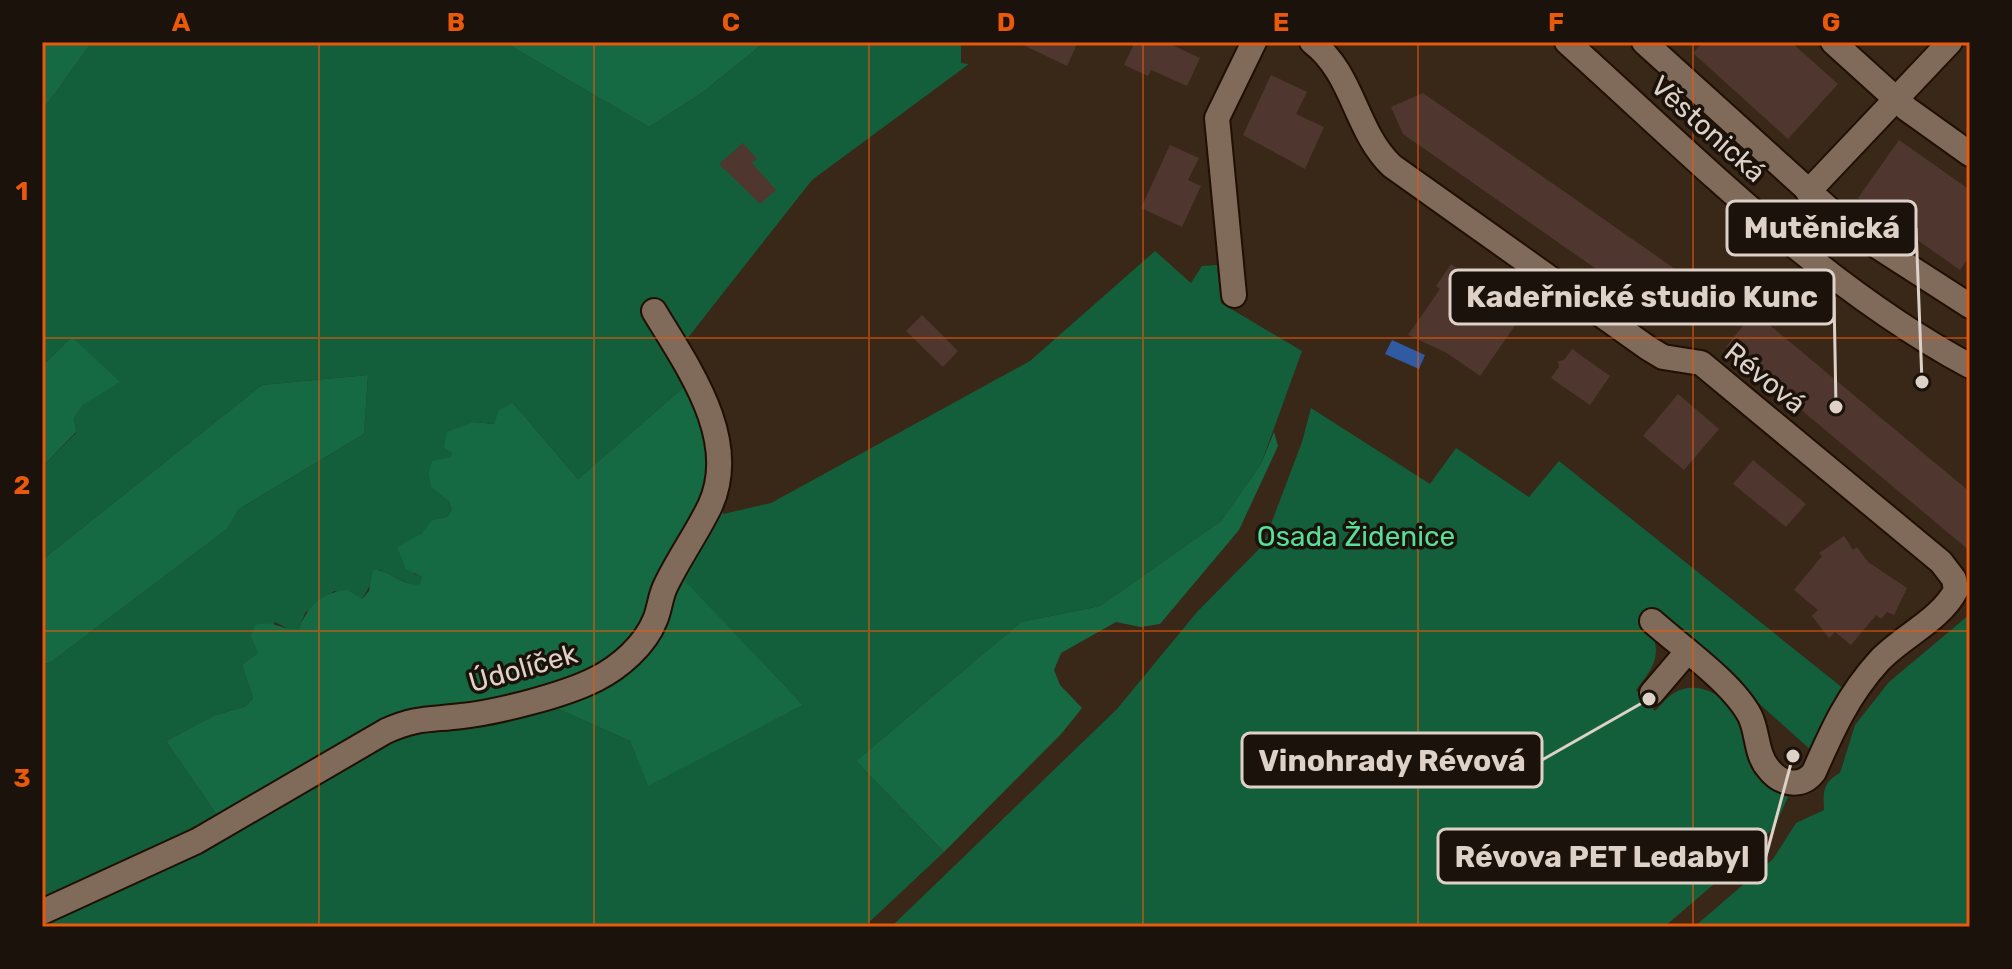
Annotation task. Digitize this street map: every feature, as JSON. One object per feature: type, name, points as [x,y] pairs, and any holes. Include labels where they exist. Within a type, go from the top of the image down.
[{"type":"street","points":[[1234,295],[1217,118],[1254,42]]},
{"type":"street","name":"Révová","points":[[1312,42],[1335,65],[1371,140],[1392,166],[1648,348],[1663,357],[1701,363],[1941,562],[1963,585],[1943,609],[1879,660],[1839,714],[1814,772],[1807,781],[1798,784],[1777,777],[1767,767],[1749,714],[1734,695],[1652,621]]},
{"type":"street","name":"Věstonická","points":[[1567,42],[1812,260],[1900,325],[1970,366]]},
{"type":"street","points":[[1644,42],[1808,192],[1892,259],[1970,306]]},
{"type":"street","points":[[1833,42],[1897,100],[1970,154]]},
{"type":"street","points":[[1808,192],[1950,42]]},
{"type":"street","name":"Údolíček","points":[[42,912],[197,841],[386,731],[413,719],[493,712],[595,680],[634,650],[655,620],[664,589],[710,506],[720,475],[714,426],[689,370],[654,311]]},
{"type":"street","points":[[1652,693],[1687,652]]},
{"type":"green space","points":[[42,42],[92,42],[42,111]]},
{"type":"green space","points":[[92,42],[504,42],[649,127],[703,92],[765,42],[961,42],[961,63],[969,64],[812,180],[679,349],[691,381],[578,479],[513,403],[494,424],[474,422],[449,449],[453,454],[452,509],[447,517],[433,520],[421,534],[414,574],[423,577],[420,584],[412,585],[379,570],[362,599],[334,591],[305,613],[299,629],[292,631],[275,622],[259,653],[242,665],[253,698],[246,706],[213,716],[166,741],[219,818],[42,902],[42,665],[51,662],[227,529],[239,509],[364,434],[368,375],[262,385],[42,560],[42,467],[76,433],[74,418],[84,404],[72,337],[42,366],[42,111]]},
{"type":"green space","points":[[504,42],[765,42],[703,92],[649,127]]},
{"type":"green space","points":[[1155,251],[1191,283],[1202,266],[1217,265],[1221,303],[1302,351],[1261,464],[1221,521],[1100,606],[1021,622],[856,761],[944,852],[864,927],[42,927],[42,921],[409,730],[547,704],[630,741],[648,785],[803,705],[684,581],[723,514],[771,503],[1030,361]]},
{"type":"green space","points":[[72,337],[120,382],[84,404],[74,418],[76,432],[42,467],[42,366]]},
{"type":"green space","points":[[368,375],[364,434],[239,509],[227,529],[51,662],[42,665],[42,560],[262,385]]},
{"type":"green space","points":[[691,381],[723,514],[685,581],[803,705],[648,786],[630,741],[547,704],[481,727],[409,730],[219,818],[166,741],[213,716],[246,706],[253,698],[242,665],[258,653],[251,636],[255,625],[299,629],[306,614],[323,597],[347,590],[362,599],[369,591],[373,570],[408,583],[420,584],[422,577],[406,569],[397,547],[421,534],[432,520],[447,517],[452,509],[449,501],[431,487],[429,473],[432,461],[451,457],[452,453],[444,447],[447,432],[474,422],[494,424],[499,410],[513,403],[578,479]]},
{"type":"green space","name":"Osada Židenice","points":[[1311,408],[1430,484],[1456,448],[1529,497],[1559,461],[1844,689],[1813,752],[1657,612],[1651,631],[1656,648],[1654,663],[1636,690],[1655,711],[1671,695],[1685,689],[1705,690],[1724,701],[1738,718],[1757,776],[1788,797],[1775,826],[1749,854],[1664,927],[891,927],[1117,709],[1197,612],[1263,545],[1302,442]]},
{"type":"green space","points":[[1274,432],[1278,446],[1239,530],[1160,624],[1141,627],[1116,622],[1061,653],[1054,670],[1060,685],[1082,708],[1062,733],[944,852],[856,761],[1021,622],[1100,606],[1221,521],[1261,464]]},
{"type":"green space","points":[[1970,614],[1970,927],[1694,927],[1773,859],[1796,823],[1824,810],[1825,788],[1840,773],[1855,725],[1889,682]]},
{"type":"water","points":[[1392,340],[1425,355],[1419,369],[1385,354]]},
{"type":"building","points":[[1017,42],[1078,42],[1067,66]]},
{"type":"building","points":[[1135,42],[1166,42],[1200,58],[1187,86],[1151,70],[1148,76],[1124,65]]},
{"type":"building","points":[[1703,42],[1791,42],[1838,84],[1788,139],[1693,53]]},
{"type":"building","points":[[1271,75],[1307,92],[1296,114],[1324,127],[1305,169],[1243,135]]},
{"type":"building","points":[[1423,93],[1698,285],[1672,322],[1403,134],[1391,107]]},
{"type":"building","points":[[1899,140],[1970,190],[1970,256],[1960,270],[1858,198]]},
{"type":"building","points":[[743,143],[757,159],[752,163],[776,190],[760,204],[719,164]]},
{"type":"building","points":[[1170,145],[1199,158],[1188,180],[1201,186],[1182,227],[1141,208]]},
{"type":"building","points":[[1451,264],[1477,282],[1478,294],[1518,321],[1480,376],[1447,353],[1408,335],[1440,289],[1436,286]]},
{"type":"building","points":[[1754,312],[1970,492],[1970,551],[1726,347]]},
{"type":"building","points":[[922,315],[958,351],[943,367],[906,331]]},
{"type":"building","points":[[1572,349],[1610,376],[1590,405],[1551,378],[1559,367],[1558,361],[1564,360]]},
{"type":"building","points":[[1678,394],[1719,429],[1684,470],[1643,436]]},
{"type":"building","points":[[1753,460],[1806,504],[1786,527],[1733,484]]},
{"type":"building","points":[[1844,536],[1853,550],[1857,547],[1868,562],[1907,588],[1894,615],[1887,612],[1881,619],[1876,615],[1851,645],[1835,632],[1829,638],[1812,616],[1818,610],[1794,590],[1822,556],[1819,553]]},
{"type":"place","name":"Mutěnická","points":[[1922,382]]},
{"type":"place","name":"Kadeřnické studio Kunc","points":[[1836,407]]},
{"type":"place","name":"Vinohrady Révová","points":[[1649,699]]},
{"type":"place","name":"Révova PET Ledabyl","points":[[1793,756]]}]
